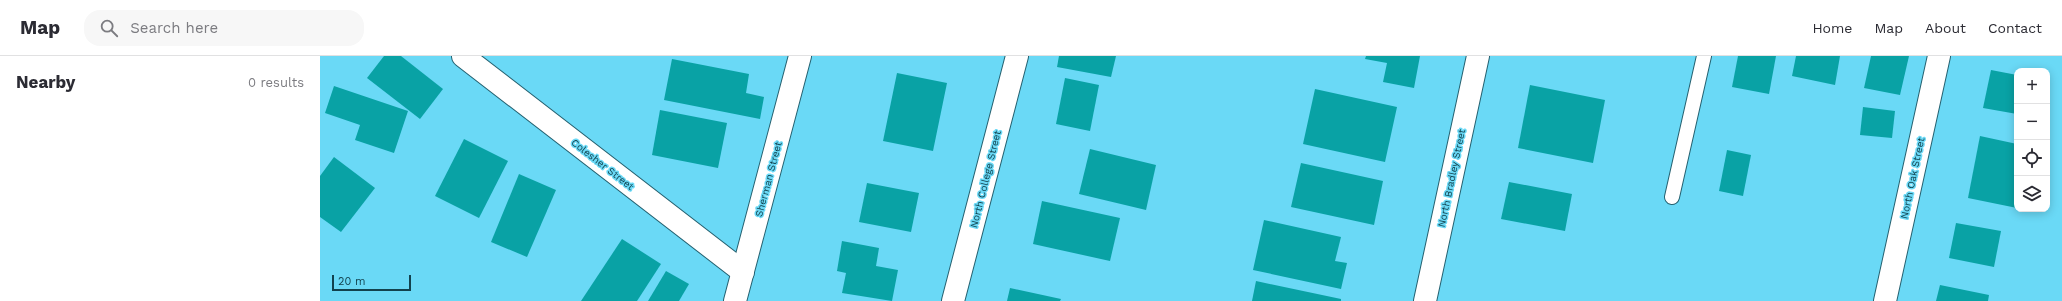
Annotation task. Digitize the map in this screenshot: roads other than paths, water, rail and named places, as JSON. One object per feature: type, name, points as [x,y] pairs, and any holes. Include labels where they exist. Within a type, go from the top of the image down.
[{"type":"street","name":"Colesher Street","points":[[463,56],[743,272]]},
{"type":"street","name":"Sherman Street","points":[[735,301],[800,56]]},
{"type":"street","name":"North College Street","points":[[953,301],[1016,56]]},
{"type":"street","name":"North Bradley Street","points":[[1424,301],[1478,56]]},
{"type":"street","name":"North Oak Street","points":[[1885,301],[1939,56]]},
{"type":"lane","points":[[1672,197],[1704,56]]}]
